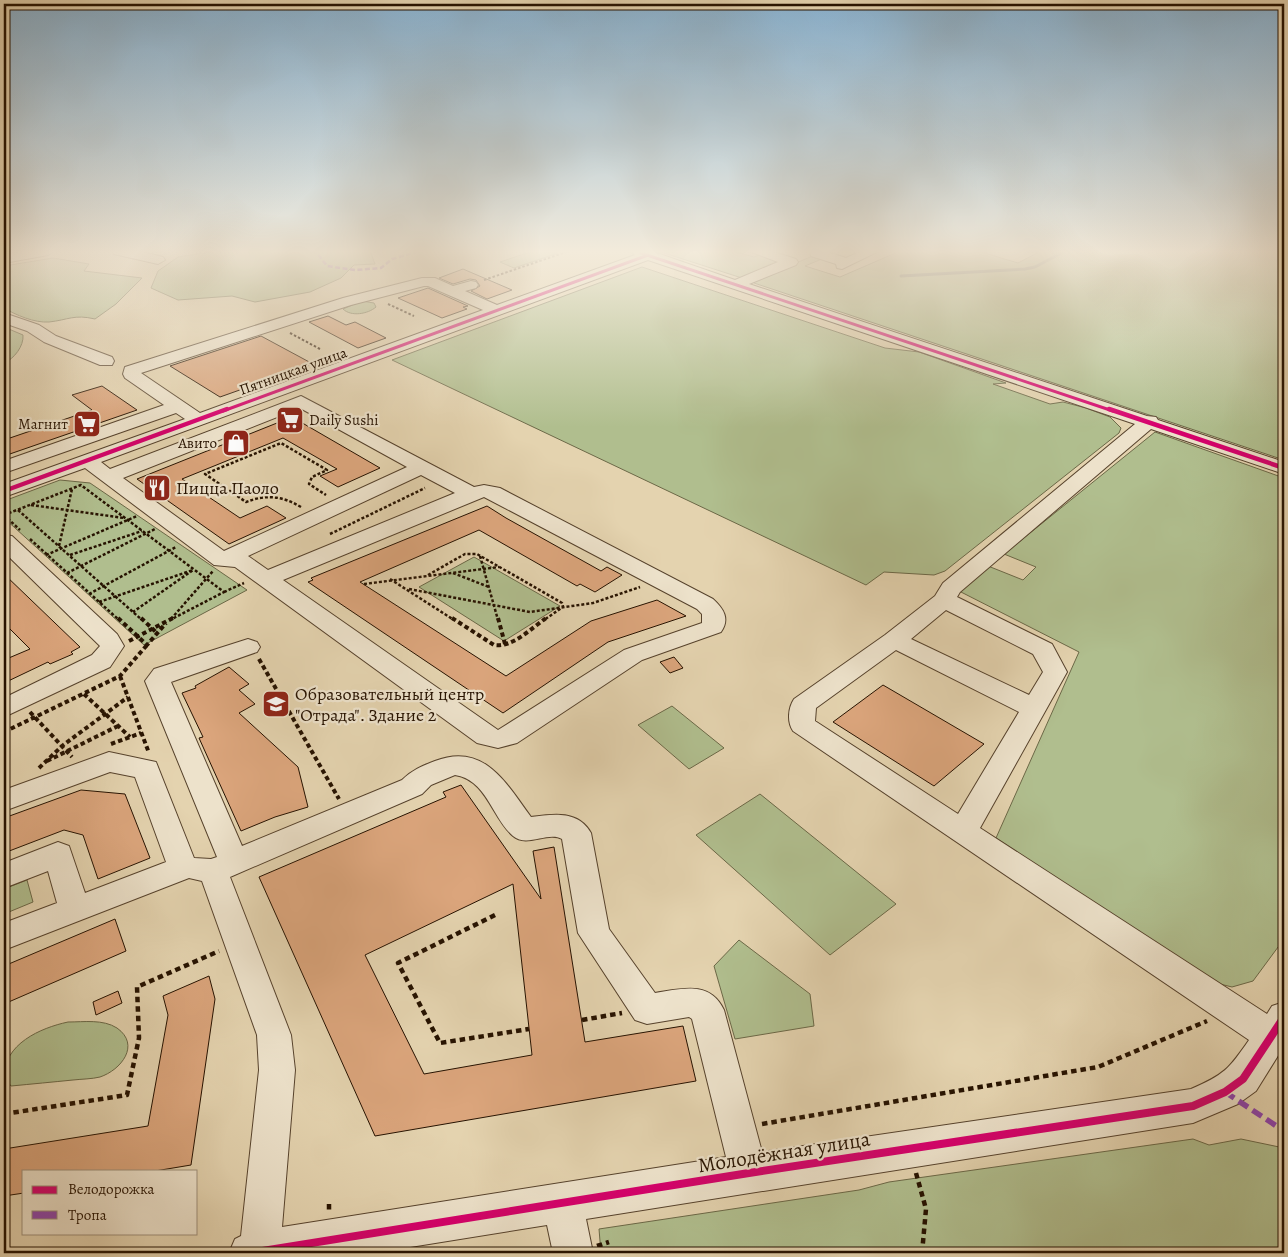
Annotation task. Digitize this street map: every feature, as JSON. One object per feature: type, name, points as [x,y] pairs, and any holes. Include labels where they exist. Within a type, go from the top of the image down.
[{"type":"street","points":[[197,419],[131,374],[131,371],[323,310]]},
{"type":"street","name":"Пятницкая улица","points":[[4,491],[496,310]]},
{"type":"street","points":[[814,310],[1150,421],[1284,468]]},
{"type":"street","points":[[4,318],[33,328],[50,339],[106,361]]},
{"type":"street","points":[[107,477],[301,401],[423,478],[471,494]]},
{"type":"street","points":[[4,467],[178,406]]},
{"type":"street","points":[[1150,421],[951,588],[944,600],[894,640],[803,705],[802,725],[1232,1010],[1278,1027]]},
{"type":"street","points":[[86,460],[222,560],[241,561],[266,579],[486,736],[498,739],[508,736],[633,655],[713,627],[714,616],[712,610],[705,604],[655,578],[621,567],[493,492],[484,491],[471,494],[266,579]]},
{"type":"street","points":[[222,560],[316,516],[347,510],[423,478]]},
{"type":"street","points":[[4,541],[37,559],[58,578],[79,602],[112,646],[108,654],[101,660],[19,708]]},
{"type":"street","points":[[944,600],[1043,649],[1055,672],[963,831]]},
{"type":"street","points":[[894,640],[1034,708]]},
{"type":"street","points":[[248,647],[163,675],[158,681],[210,867],[240,941],[274,1036],[276,1070],[255,1252]]},
{"type":"street","points":[[4,801],[109,762],[146,770],[210,867]]},
{"type":"street","points":[[4,937],[74,908],[210,867],[412,787],[421,778],[453,765],[472,768],[488,780],[524,829],[560,824],[576,833],[594,933],[647,1009],[693,1002],[707,1010],[749,1173]]},
{"type":"street","points":[[4,876],[58,854],[74,908]]},
{"type":"street","name":"Молодёжная улица","points":[[255,1252],[749,1173],[1193,1106],[1225,1092],[1243,1079],[1278,1027]]},
{"type":"street","points":[[563,1203],[573,1253]]},
{"type":"path","points":[[401,310],[414,316]]},
{"type":"path","points":[[274,325],[320,349]]},
{"type":"path","points":[[316,516],[284,496],[257,497],[246,502],[205,474],[281,443],[327,470],[312,477],[309,484],[359,520]]},
{"type":"path","points":[[268,444],[272,446]]},
{"type":"path","points":[[327,535],[399,500],[423,478]]},
{"type":"path","points":[[112,646],[138,636],[224,592],[81,485],[4,515],[37,559],[58,578],[79,602],[100,602],[194,570]]},
{"type":"path","points":[[60,547],[72,488]]},
{"type":"path","points":[[396,506],[403,492]]},
{"type":"path","points":[[30,505],[126,519]]},
{"type":"path","points":[[37,559],[60,547],[152,509]]},
{"type":"path","points":[[18,510],[157,633]]},
{"type":"path","points":[[359,520],[376,516]]},
{"type":"path","points":[[58,578],[170,522]]},
{"type":"path","points":[[70,555],[142,531]]},
{"type":"path","points":[[79,602],[104,586],[192,538]]},
{"type":"path","points":[[428,575],[465,554],[480,555],[562,602],[563,608]]},
{"type":"path","points":[[480,555],[505,644]]},
{"type":"path","points":[[4,732],[19,708],[84,694],[120,676],[222,560]]},
{"type":"path","points":[[364,584],[390,579],[500,567]]},
{"type":"path","points":[[133,612],[194,570]]},
{"type":"path","points":[[452,572],[489,588]]},
{"type":"path","points":[[405,589],[530,612],[593,603],[644,585],[655,578]]},
{"type":"path","points":[[390,579],[494,644],[505,644],[563,608]]},
{"type":"path","points":[[79,602],[100,602],[147,645]]},
{"type":"path","points":[[248,647],[254,650],[341,802],[332,806]]},
{"type":"path","points":[[120,676],[151,758]]},
{"type":"path","points":[[84,694],[130,737]]},
{"type":"path","points":[[36,770],[62,746],[128,697]]},
{"type":"path","points":[[19,708],[72,757]]},
{"type":"path","points":[[44,763],[118,726]]},
{"type":"path","points":[[495,915],[398,963],[440,1043],[529,1028]]},
{"type":"path","points":[[4,1114],[127,1095],[139,1038],[137,987],[240,941]]},
{"type":"path","points":[[582,1020],[647,1009]]},
{"type":"path","points":[[737,1128],[1098,1067],[1232,1010]]},
{"type":"path","points":[[914,1167],[926,1209],[922,1253]]},
{"type":"green space","points":[[7,310],[108,310],[95,319],[76,317],[49,322],[25,318]]},
{"type":"green space","points":[[344,310],[371,310],[360,314]]},
{"type":"green space","points":[[527,310],[770,310],[885,348],[919,352],[1006,383],[993,384],[1050,404],[1063,402],[1086,408],[1110,417],[1121,428],[1119,433],[945,571],[934,575],[884,572],[866,585],[392,360]]},
{"type":"green space","points":[[834,310],[1284,310],[1284,460]]},
{"type":"green space","points":[[4,327],[23,335],[23,339],[18,352],[4,363]]},
{"type":"green space","points":[[1155,432],[1284,478],[1284,939],[1253,981],[1232,987],[1212,982],[996,838],[1079,652],[959,591],[988,566],[1023,580],[1036,567],[1004,554]]},
{"type":"green space","points":[[60,480],[90,483],[247,590],[144,645],[4,518],[4,501]]},
{"type":"green space","points":[[474,557],[560,606],[504,641],[419,587]]},
{"type":"green space","points":[[672,706],[724,748],[689,769],[638,725]]},
{"type":"green space","points":[[760,794],[896,904],[830,955],[696,835]]},
{"type":"green space","points":[[27,880],[33,902],[4,914],[4,889]]},
{"type":"green space","points":[[739,940],[810,994],[814,1026],[735,1039],[714,966]]},
{"type":"green space","points":[[68,1022],[100,1022],[117,1028],[124,1035],[128,1049],[121,1063],[108,1074],[97,1078],[11,1086],[4,1077],[10,1055],[17,1047],[35,1033]]},
{"type":"green space","points":[[1193,1139],[1209,1145],[1241,1139],[1284,1148],[1284,1253],[601,1253],[599,1229],[859,1190],[889,1182]]},
{"type":"building","points":[[424,310],[465,310],[442,318]]},
{"type":"building","points":[[328,316],[346,325],[355,322],[386,338],[358,348],[309,322]]},
{"type":"building","points":[[261,336],[313,364],[220,397],[170,366]]},
{"type":"building","points":[[102,386],[137,410],[4,456],[4,440],[92,410],[72,395]]},
{"type":"building","points":[[292,417],[380,468],[338,487],[320,476],[337,469],[283,438],[182,479],[240,518],[267,506],[286,518],[229,544],[137,479]]},
{"type":"building","points":[[487,506],[601,571],[607,567],[622,575],[595,592],[580,584],[577,586],[479,530],[360,582],[506,676],[591,621],[657,600],[686,616],[608,642],[503,713],[308,582],[313,580],[311,578]]},
{"type":"building","points":[[4,574],[80,647],[71,652],[73,654],[50,664],[48,662],[4,683],[4,660],[30,649],[4,623]]},
{"type":"building","points":[[674,657],[683,668],[670,673],[660,662]]},
{"type":"building","points":[[229,667],[249,684],[239,690],[255,704],[239,713],[298,767],[308,807],[275,817],[241,831],[199,738],[203,737],[182,693],[196,688],[195,686]]},
{"type":"building","points":[[883,685],[984,744],[934,786],[833,722]]},
{"type":"building","points":[[461,785],[541,899],[533,851],[554,847],[585,1042],[683,1026],[696,1081],[375,1136],[259,877],[446,797],[443,792]],"holes":[[[513,884],[532,1055],[424,1074],[365,955]]]},
{"type":"building","points":[[81,790],[125,794],[150,858],[98,879],[83,835],[64,830],[4,853],[4,818]]},
{"type":"building","points":[[115,919],[126,951],[4,1004],[4,966]]},
{"type":"building","points":[[209,976],[215,999],[191,1165],[161,1170],[22,1170],[22,1193],[4,1196],[4,1149],[148,1126],[168,1015],[163,996]]},
{"type":"building","points":[[118,991],[122,1003],[96,1015],[93,1002]]},
{"type":"marked path","points":[[1225,1092],[1284,1131]]},
{"type":"cycle path","points":[[4,491],[499,310]]},
{"type":"cycle path","points":[[810,310],[1284,468]]},
{"type":"cycle path","points":[[249,1253],[749,1173],[1193,1106],[1225,1092],[1243,1079],[1284,1017]]},
{"type":"place","name":"Daily Sushi","points":[[290,420]]},
{"type":"place","name":"Магнит","points":[[87,424]]},
{"type":"place","name":"Авито","points":[[236,443]]},
{"type":"place","name":"Пицца Паоло","points":[[157,488]]},
{"type":"place","name":"Образовательный центр \"Отрада\". Здание 2","points":[[276,704]]}]
